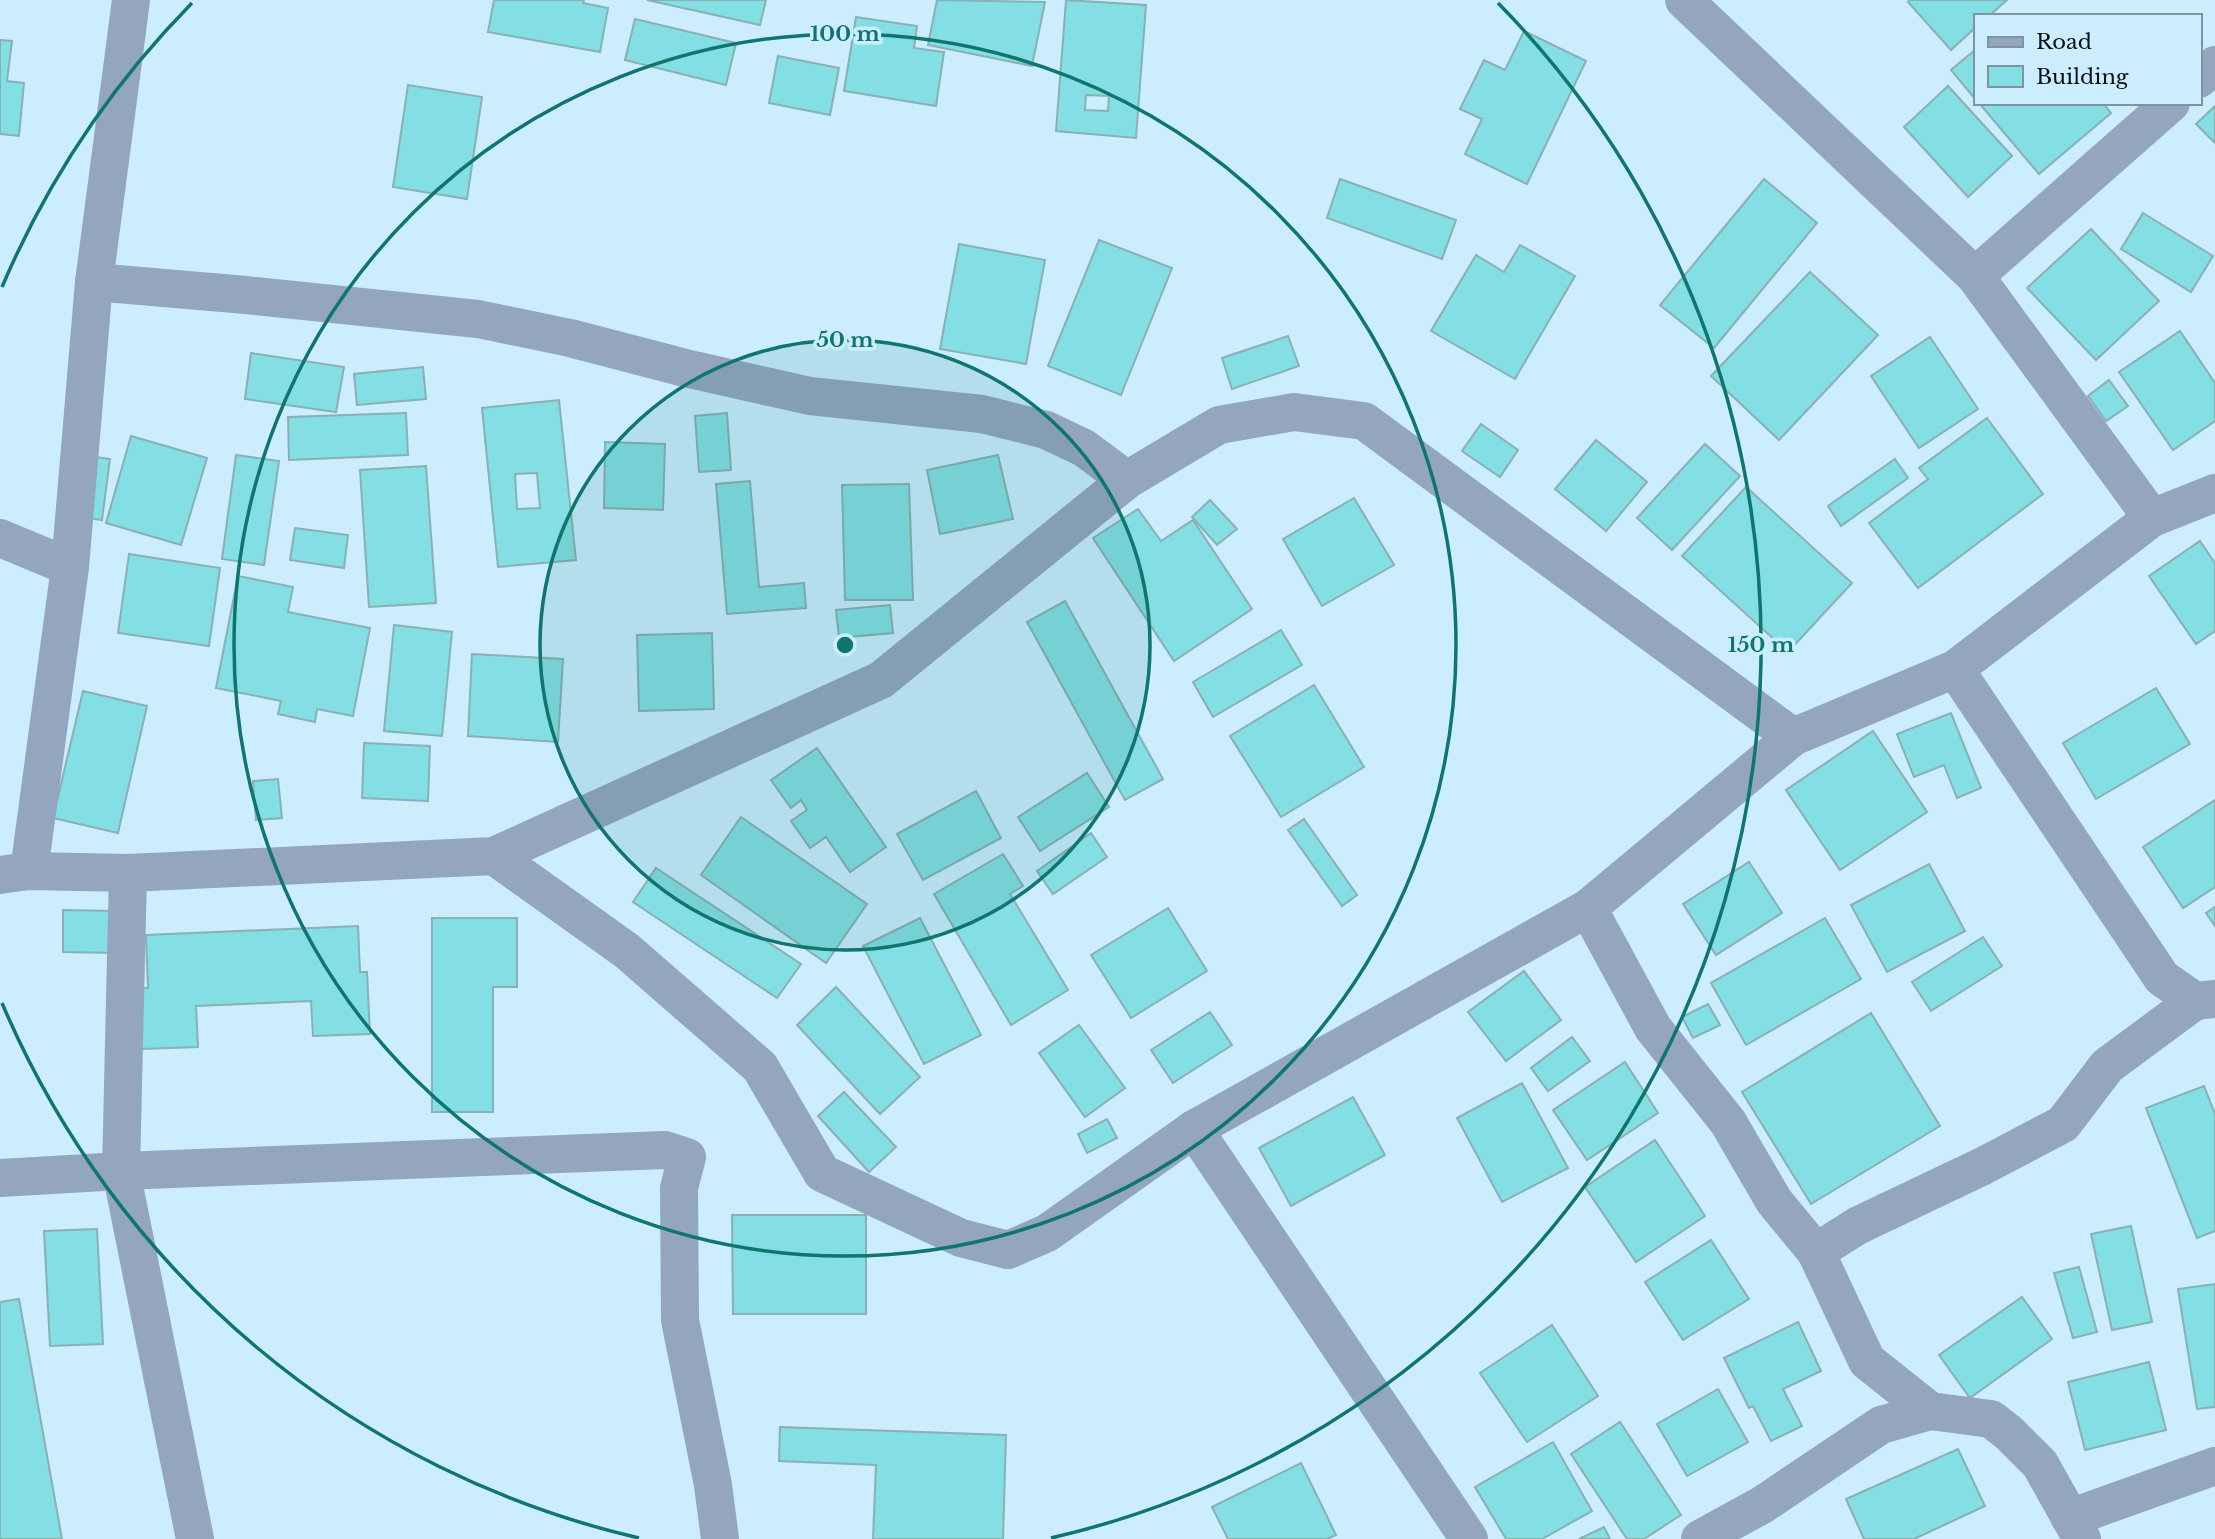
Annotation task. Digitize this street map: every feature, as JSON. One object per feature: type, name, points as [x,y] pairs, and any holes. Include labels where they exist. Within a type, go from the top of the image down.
[{"type":"street","points":[[131,0],[94,282],[70,567],[14,873],[128,873],[494,856],[881,680],[1127,480],[1219,425],[1294,412],[1364,421],[1793,737]]},
{"type":"street","points":[[1684,0],[1975,276],[2152,518]]},
{"type":"street","points":[[2201,77],[2215,65]]},
{"type":"street","points":[[1975,276],[2169,105]]},
{"type":"street","points":[[94,282],[478,319],[570,338],[685,368],[810,396],[982,414],[1046,430],[1084,448],[1127,480]]},
{"type":"street","points":[[494,856],[627,951],[760,1068],[822,1173],[961,1238],[1008,1250],[1047,1233],[1194,1129],[1588,908],[1793,737],[1955,669],[2152,518],[2215,493]]},
{"type":"street","points":[[0,538],[70,567]]},
{"type":"street","points":[[1816,1252],[1857,1226],[1983,1166],[2063,1124],[2107,1066],[2205,1000],[2162,978],[1955,669]]},
{"type":"street","points":[[128,873],[121,1171],[195,1539]]},
{"type":"street","points":[[1588,908],[1653,1028],[1728,1122],[1774,1201],[1816,1252],[1867,1361],[1930,1411]]},
{"type":"street","points":[[1194,1129],[1469,1539]]},
{"type":"street","points":[[0,1178],[665,1150],[687,1157],[679,1188],[680,1320],[713,1485],[720,1539]]},
{"type":"street","points":[[1700,1539],[1762,1505],[1881,1426],[1930,1411],[1991,1419],[2039,1464],[2076,1528],[2215,1466]]},
{"type":"building","points":[[494,0],[584,0],[583,3],[608,8],[600,52],[488,32]]},
{"type":"building","points":[[647,0],[766,0],[760,25]]},
{"type":"building","points":[[937,0],[1045,2],[1032,66],[928,45]]},
{"type":"building","points":[[1066,0],[1146,5],[1136,138],[1056,131]],"holes":[[[1086,95],[1109,96],[1108,111],[1085,110]]]},
{"type":"building","points":[[2007,0],[1991,14],[1974,14],[1974,29],[1951,50],[1908,2]]},
{"type":"building","points":[[856,17],[917,26],[914,48],[944,52],[936,106],[844,91]]},
{"type":"building","points":[[635,19],[736,43],[726,85],[625,60]]},
{"type":"building","points":[[1524,31],[1586,61],[1527,184],[1465,154],[1482,119],[1460,109],[1484,60],[1505,70]]},
{"type":"building","points":[[0,40],[12,41],[7,81],[24,83],[19,136],[0,134]]},
{"type":"building","points":[[1974,51],[1974,98],[1951,70]]},
{"type":"building","points":[[778,56],[839,68],[830,115],[769,103]]},
{"type":"building","points":[[408,85],[482,97],[467,199],[393,187]]},
{"type":"building","points":[[1948,86],[2012,156],[1968,197],[1904,127]]},
{"type":"building","points":[[1981,105],[2105,105],[2111,113],[2039,174]]},
{"type":"building","points":[[2215,106],[2215,143],[2196,124]]},
{"type":"building","points":[[1340,179],[1456,220],[1442,259],[1327,218]]},
{"type":"building","points":[[1764,179],[1817,223],[1714,348],[1660,305]]},
{"type":"building","points":[[2143,213],[2213,256],[2191,292],[2121,249]]},
{"type":"building","points":[[2091,229],[2159,301],[2096,360],[2027,288]]},
{"type":"building","points":[[1099,240],[1172,268],[1121,395],[1048,366]]},
{"type":"building","points":[[959,244],[1045,260],[1026,364],[940,349]]},
{"type":"building","points":[[1520,245],[1575,276],[1515,379],[1431,331],[1476,255],[1504,272]]},
{"type":"building","points":[[1810,272],[1878,335],[1779,440],[1711,376]]},
{"type":"building","points":[[2180,331],[2215,383],[2215,421],[2173,450],[2119,372]]},
{"type":"building","points":[[1288,336],[1299,366],[1232,389],[1222,358]]},
{"type":"building","points":[[1930,337],[1978,409],[1919,448],[1871,376]]},
{"type":"building","points":[[251,353],[344,367],[336,412],[245,399]]},
{"type":"building","points":[[423,367],[426,399],[357,405],[354,374]]},
{"type":"building","points":[[2109,380],[2128,406],[2106,421],[2088,396]]},
{"type":"building","points":[[559,400],[576,560],[498,567],[482,408]],"holes":[[[537,473],[540,508],[517,509],[515,474]]]},
{"type":"building","points":[[406,413],[408,455],[289,460],[288,417]]},
{"type":"building","points":[[727,413],[731,470],[699,472],[695,416]]},
{"type":"building","points":[[1987,418],[2043,494],[1918,588],[1869,523],[1928,479],[1919,468]]},
{"type":"building","points":[[1481,424],[1518,450],[1500,477],[1462,451]]},
{"type":"building","points":[[131,436],[207,458],[181,545],[106,523]]},
{"type":"building","points":[[1596,440],[1647,482],[1606,531],[1555,489]]},
{"type":"building","points":[[605,442],[665,444],[663,510],[604,508]]},
{"type":"building","points":[[1705,444],[1740,476],[1672,550],[1637,518]]},
{"type":"building","points":[[83,455],[110,459],[102,520],[74,516]]},
{"type":"building","points":[[236,455],[279,461],[264,565],[222,559]]},
{"type":"building","points":[[998,455],[1013,519],[940,534],[927,470]]},
{"type":"building","points":[[1895,459],[1908,478],[1841,526],[1828,506]]},
{"type":"building","points":[[426,466],[436,603],[369,607],[360,470]]},
{"type":"building","points":[[750,481],[759,587],[804,583],[806,608],[727,614],[716,484]]},
{"type":"building","points":[[909,484],[913,600],[845,600],[842,485]]},
{"type":"building","points":[[1746,487],[1852,583],[1788,652],[1682,556]]},
{"type":"building","points":[[1354,498],[1394,565],[1322,606],[1283,539]]},
{"type":"building","points":[[1210,500],[1237,529],[1217,545],[1192,517]]},
{"type":"building","points":[[1138,509],[1161,541],[1193,520],[1252,609],[1174,661],[1093,538]]},
{"type":"building","points":[[295,528],[348,535],[344,568],[290,560]]},
{"type":"building","points":[[2200,541],[2215,563],[2215,631],[2196,644],[2149,576]]},
{"type":"building","points":[[129,554],[220,568],[209,646],[118,633]]},
{"type":"building","points":[[238,576],[293,587],[288,612],[370,628],[353,716],[317,709],[315,722],[278,714],[281,701],[216,688]]},
{"type":"building","points":[[1065,601],[1163,779],[1125,800],[1027,622]]},
{"type":"building","points":[[890,605],[893,633],[839,638],[836,610]]},
{"type":"building","points":[[394,625],[452,632],[442,736],[384,731]]},
{"type":"building","points":[[1281,630],[1302,665],[1213,717],[1193,682]]},
{"type":"building","points":[[712,633],[714,709],[639,711],[637,635]]},
{"type":"building","points":[[472,654],[563,659],[558,742],[468,736]]},
{"type":"building","points":[[1314,685],[1364,767],[1281,817],[1230,736]]},
{"type":"building","points":[[2156,688],[2190,744],[2096,799],[2063,743]]},
{"type":"building","points":[[83,691],[147,706],[118,833],[53,818]]},
{"type":"building","points":[[1951,713],[1981,788],[1957,798],[1944,765],[1914,777],[1897,734]]},
{"type":"building","points":[[1873,731],[1927,812],[1840,870],[1786,790]]},
{"type":"building","points":[[364,743],[430,746],[428,801],[362,798]]},
{"type":"building","points":[[817,748],[886,847],[850,872],[826,837],[810,848],[791,821],[807,810],[801,800],[791,808],[771,780]]},
{"type":"building","points":[[1087,773],[1109,807],[1040,851],[1018,817]]},
{"type":"building","points":[[278,779],[282,818],[256,820],[253,781]]},
{"type":"building","points":[[976,791],[1001,838],[923,880],[897,834]]},
{"type":"building","points":[[2215,800],[2215,887],[2183,908],[2143,847]]},
{"type":"building","points":[[741,817],[867,904],[826,963],[701,875]]},
{"type":"building","points":[[1304,819],[1357,895],[1342,906],[1288,830]]},
{"type":"building","points":[[1091,833],[1107,857],[1053,894],[1037,871]]},
{"type":"building","points":[[1003,854],[1023,886],[1010,894],[1068,990],[1011,1025],[934,894]]},
{"type":"building","points":[[1749,862],[1782,913],[1716,955],[1683,904]]},
{"type":"building","points":[[1929,864],[1965,931],[1887,972],[1851,905]]},
{"type":"building","points":[[656,868],[801,964],[777,998],[633,902]]},
{"type":"building","points":[[2215,907],[2215,926],[2206,913]]},
{"type":"building","points":[[1168,908],[1207,971],[1131,1018],[1091,955]]},
{"type":"building","points":[[63,910],[117,911],[117,953],[63,952]]},
{"type":"building","points":[[432,918],[517,918],[517,987],[493,987],[493,1112],[432,1112]]},
{"type":"building","points":[[920,918],[981,1035],[924,1064],[863,946]]},
{"type":"building","points":[[1825,918],[1861,979],[1746,1045],[1711,983]]},
{"type":"building","points":[[358,926],[360,972],[367,972],[370,1034],[313,1036],[311,1001],[196,1006],[198,1047],[141,1049],[138,988],[148,988],[146,935]]},
{"type":"building","points":[[1983,937],[2002,966],[1931,1011],[1912,982]]},
{"type":"building","points":[[1524,971],[1561,1020],[1506,1061],[1468,1012]]},
{"type":"building","points":[[836,987],[920,1077],[880,1114],[797,1025]]},
{"type":"building","points":[[1708,1004],[1720,1025],[1693,1038],[1682,1017]]},
{"type":"building","points":[[1210,1012],[1232,1045],[1173,1083],[1151,1050]]},
{"type":"building","points":[[1871,1013],[1940,1126],[1811,1204],[1742,1092]]},
{"type":"building","points":[[1079,1025],[1125,1088],[1085,1117],[1039,1053]]},
{"type":"building","points":[[1572,1037],[1590,1061],[1548,1091],[1531,1068]]},
{"type":"building","points":[[1625,1062],[1658,1113],[1587,1160],[1553,1110]]},
{"type":"building","points":[[1522,1083],[1568,1168],[1502,1202],[1457,1118]]},
{"type":"building","points":[[2204,1086],[2215,1114],[2215,1231],[2197,1238],[2146,1108]]},
{"type":"building","points":[[844,1092],[896,1147],[869,1172],[818,1116]]},
{"type":"building","points":[[1353,1097],[1385,1155],[1291,1206],[1259,1148]]},
{"type":"building","points":[[1107,1119],[1117,1138],[1087,1153],[1078,1134]]},
{"type":"building","points":[[1655,1140],[1705,1216],[1636,1262],[1585,1187]]},
{"type":"building","points":[[732,1215],[866,1215],[866,1314],[733,1314]]},
{"type":"building","points":[[2131,1226],[2152,1322],[2112,1330],[2091,1234]]},
{"type":"building","points":[[97,1229],[103,1344],[50,1346],[44,1231]]},
{"type":"building","points":[[1711,1240],[1749,1299],[1683,1340],[1645,1282]]},
{"type":"building","points":[[2079,1267],[2097,1332],[2073,1338],[2054,1273]]},
{"type":"building","points":[[2215,1284],[2215,1407],[2197,1409],[2178,1289]]},
{"type":"building","points":[[2022,1297],[2052,1339],[1970,1398],[1939,1355]]},
{"type":"building","points":[[19,1299],[62,1539],[0,1539],[0,1302]]},
{"type":"building","points":[[1798,1322],[1821,1371],[1783,1389],[1802,1426],[1771,1441],[1753,1406],[1749,1408],[1724,1358]]},
{"type":"building","points":[[1552,1325],[1598,1396],[1527,1442],[1480,1373]]},
{"type":"building","points":[[2149,1362],[2166,1430],[2085,1450],[2068,1382]]},
{"type":"building","points":[[1718,1389],[1748,1442],[1687,1476],[1657,1424]]},
{"type":"building","points":[[1620,1422],[1681,1515],[1644,1539],[1627,1539],[1571,1454]]},
{"type":"building","points":[[780,1427],[1006,1435],[1003,1539],[873,1539],[876,1465],[779,1461]]},
{"type":"building","points":[[1553,1442],[1592,1511],[1542,1539],[1506,1539],[1475,1487]]},
{"type":"building","points":[[1958,1449],[1985,1506],[1914,1539],[1864,1539],[1846,1499]]},
{"type":"building","points":[[1301,1463],[1336,1535],[1327,1539],[1228,1539],[1212,1507]]},
{"type":"building","points":[[1604,1527],[1610,1539],[1579,1539]]}]
